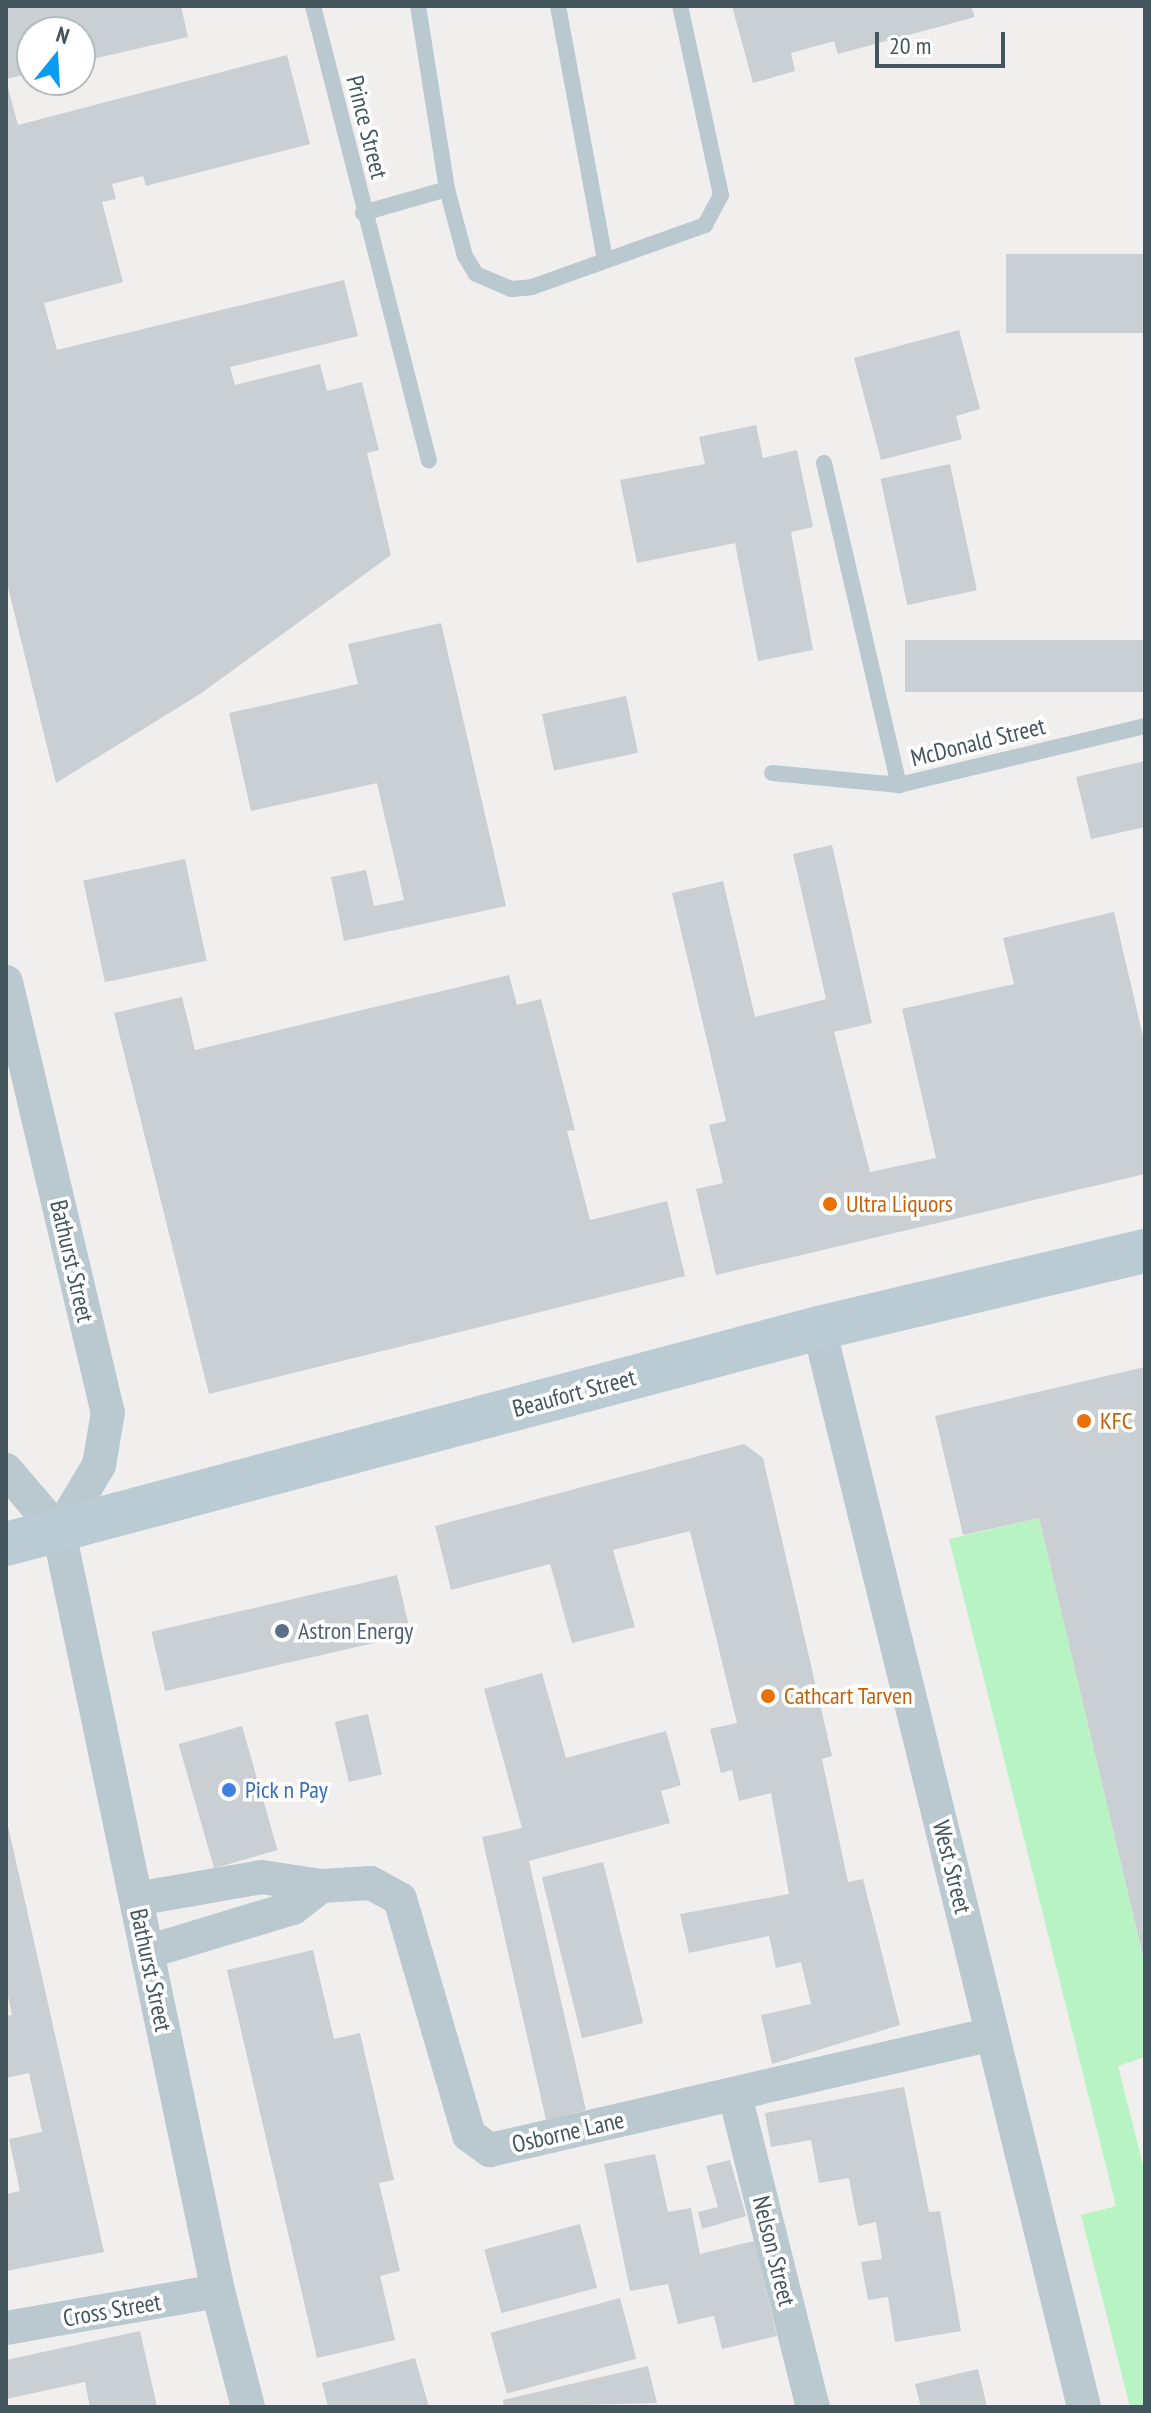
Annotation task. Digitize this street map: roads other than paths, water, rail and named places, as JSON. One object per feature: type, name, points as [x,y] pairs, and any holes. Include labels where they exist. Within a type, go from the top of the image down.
[{"type":"main road","name":"Beaufort Street","points":[[6,1544],[819,1328],[1145,1251]]},
{"type":"street","name":"Bathurst Street","points":[[6,982],[108,1412],[99,1465],[59,1532]]},
{"type":"street","name":"West Street","points":[[819,1328],[1084,2407]]},
{"type":"street","name":"Bathurst Street","points":[[6,1470],[59,1532],[218,2291],[248,2407]]},
{"type":"street","name":"Osborne Lane","points":[[136,1899],[262,1877],[321,1886],[371,1883],[400,1899],[469,2135],[490,2150],[992,2034]]},
{"type":"street","points":[[147,1952],[293,1908],[321,1886]]},
{"type":"street","name":"Nelson Street","points":[[735,2095],[813,2407]]},
{"type":"street","name":"Cross Street","points":[[6,2328],[218,2291]]},
{"type":"lane","name":"Prince Street","points":[[313,6],[374,259],[429,460]]},
{"type":"lane","points":[[418,6],[447,189],[465,256],[476,274],[493,284],[532,287],[705,225],[718,207],[721,195],[680,6]]},
{"type":"lane","points":[[558,6],[605,260]]},
{"type":"lane","points":[[363,213],[447,189]]},
{"type":"lane","points":[[824,463],[899,785]]},
{"type":"lane","name":"McDonald Street","points":[[772,773],[899,785],[1145,726]]},
{"type":"place","name":"Ultra Liquors","points":[[830,1204]]},
{"type":"place","name":"KFC","points":[[1084,1421]]},
{"type":"place","name":"Astron Energy","points":[[282,1631]]},
{"type":"place","name":"Cathcart Tarven","points":[[768,1696]]},
{"type":"place","name":"Pick n Pay","points":[[229,1790]]}]
